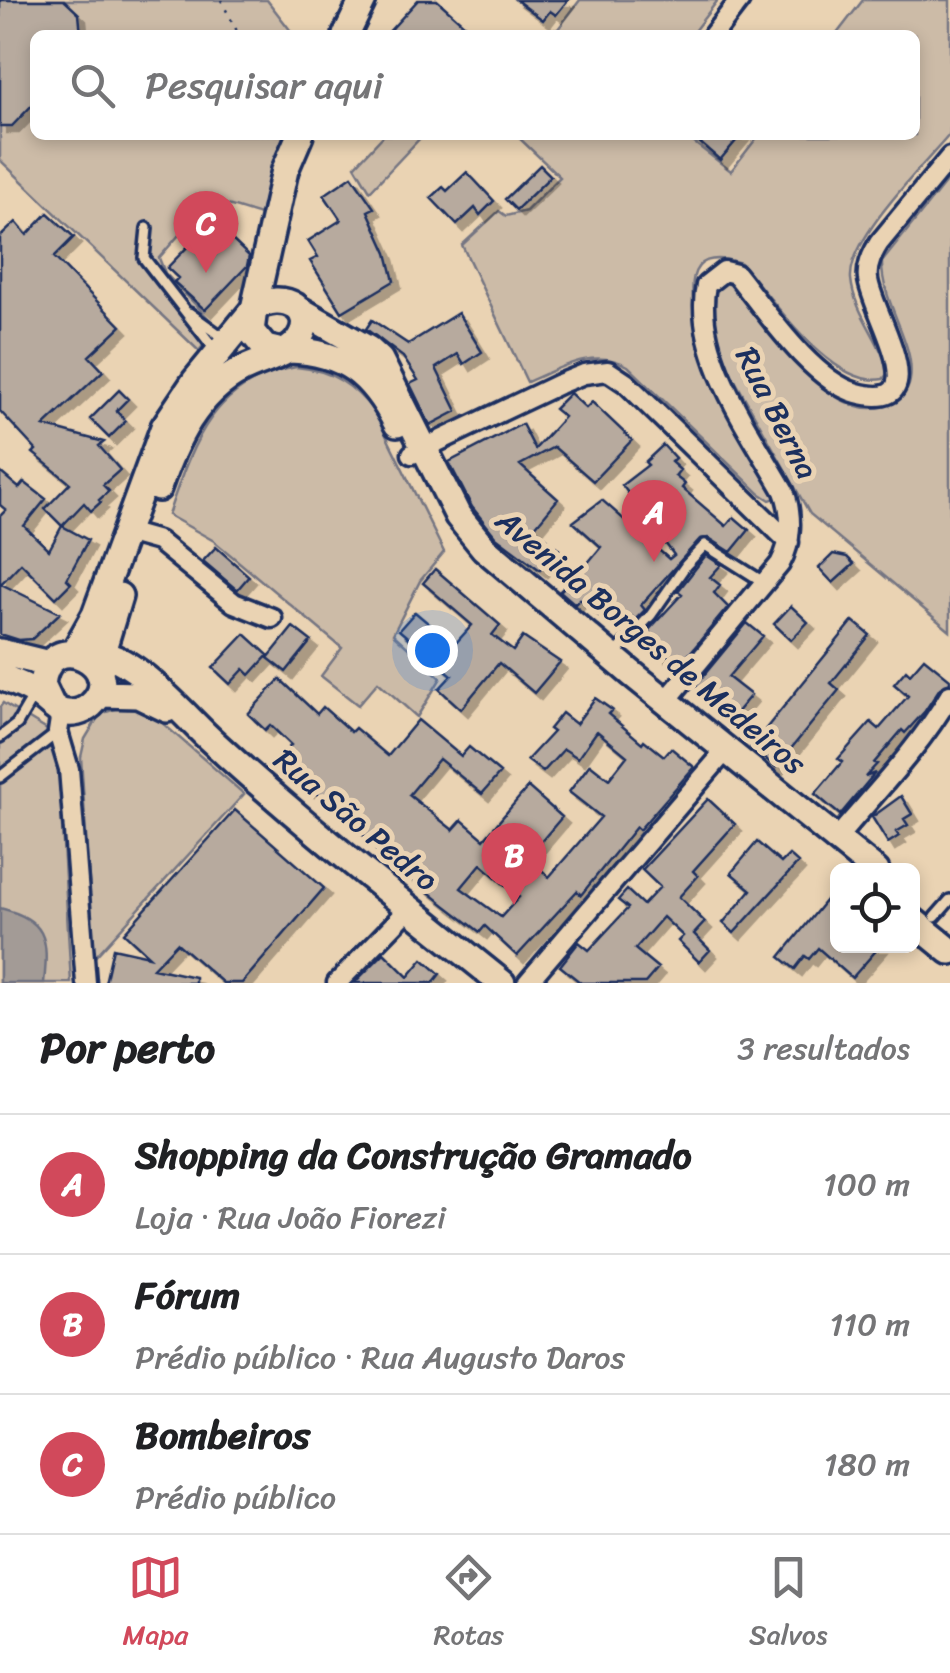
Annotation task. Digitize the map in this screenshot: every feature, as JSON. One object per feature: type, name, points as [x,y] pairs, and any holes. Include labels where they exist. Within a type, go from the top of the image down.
[{"type":"main road","points":[[348,30],[363,0]]},
{"type":"main road","points":[[286,351],[265,348],[257,341],[250,321],[285,170],[298,140]]},
{"type":"main road","points":[[75,684],[95,615],[174,446],[202,402],[238,372],[286,351],[304,330],[292,305],[275,221]]},
{"type":"main road","points":[[0,676],[75,684],[113,650],[111,619],[164,427],[254,309],[264,301],[292,305]]},
{"type":"main road","name":"Avenida Borges de Medeiros","points":[[292,305],[380,360],[457,540],[470,556],[622,672],[843,863]]},
{"type":"main road","name":"Avenida Borges de Medeiros","points":[[286,351],[318,351],[346,362],[360,373],[419,451]]},
{"type":"main road","points":[[0,652],[75,684]]},
{"type":"main road","name":"Avenida Borges de Medeiros","points":[[622,672],[667,700],[722,755],[867,863]]},
{"type":"main road","name":"Rua São Pedro","points":[[75,684],[216,744]]},
{"type":"main road","name":"Rua São Pedro","points":[[75,684],[151,699],[216,744],[502,983]]},
{"type":"main road","points":[[920,907],[940,926]]},
{"type":"street","points":[[718,30],[740,0]]},
{"type":"street","name":"Rua Berna","points":[[789,542],[790,507],[784,491],[722,380],[710,346],[703,298],[706,284],[724,271],[736,274],[803,355],[833,382],[851,392],[887,394],[897,385],[900,374],[873,303],[867,277],[870,258],[878,243],[950,157]]},
{"type":"street","points":[[419,451],[559,384],[608,370],[789,542],[780,564],[667,700]]},
{"type":"street","points":[[134,534],[158,541],[234,603],[272,618]]},
{"type":"street","points":[[68,770],[76,725],[75,684]]},
{"type":"street","points":[[75,684],[68,770],[86,983]]},
{"type":"street","points":[[837,838],[896,770],[950,695]]},
{"type":"street","points":[[528,983],[722,755]]},
{"type":"street","points":[[337,983],[410,908]]},
{"type":"lane","points":[[147,228],[144,258],[180,306],[223,347]]},
{"type":"lane","points":[[180,306],[223,347]]},
{"type":"lane","points":[[622,672],[651,615],[704,545],[765,583]]},
{"type":"lane","points":[[0,737],[75,684]]},
{"type":"lane","points":[[0,778],[75,684]]},
{"type":"path","points":[[221,0],[236,30]]},
{"type":"shaded area","points":[[0,0],[267,0],[290,30],[30,30],[30,140],[282,140],[260,215],[196,195],[186,227],[159,258],[165,273],[217,327],[199,351],[0,160]]},
{"type":"shaded area","points":[[580,0],[718,0],[695,30],[532,30],[558,29]]},
{"type":"shaded area","points":[[863,0],[950,0],[950,134],[874,224],[853,263],[853,291],[889,372],[883,379],[864,378],[824,356],[786,318],[741,263],[721,259],[698,267],[692,290],[709,366],[733,421],[776,498],[770,500],[628,366],[589,359],[527,382],[462,245],[499,211],[506,216],[526,211],[560,177],[521,140],[691,140],[731,171],[755,140],[920,140],[920,30],[840,30]]},
{"type":"shaded area","points":[[379,140],[418,140],[370,191],[355,166]]},
{"type":"shaded area","points":[[950,177],[950,631],[810,514],[732,375],[717,342],[710,298],[712,286],[724,278],[796,362],[839,399],[862,407],[894,402],[907,389],[910,366],[887,293],[882,262]]},
{"type":"shaded area","points":[[296,367],[341,381],[375,413],[444,552],[420,581],[393,634],[441,678],[417,717],[378,682],[358,705],[321,676],[342,648],[214,541],[168,515],[197,440],[225,401],[244,386]]},
{"type":"shaded area","points":[[3,703],[52,733],[59,773],[71,983],[0,983]]},
{"type":"shaded area","points":[[134,703],[244,794],[94,958],[81,757],[85,739],[100,714]]},
{"type":"shaded area","points":[[0,908],[27,918],[41,933],[46,954],[44,983],[0,983]]},
{"type":"building","points":[[0,0],[64,0],[79,14],[81,30],[30,30],[30,107],[12,126],[0,126]]},
{"type":"building","points":[[418,0],[437,0],[470,30],[391,30]]},
{"type":"building","points":[[516,0],[568,0],[556,15],[550,11],[543,20]]},
{"type":"building","points":[[697,140],[737,140],[720,160]]},
{"type":"building","points":[[540,165],[551,176],[516,210],[505,199]]},
{"type":"building","points":[[467,172],[494,201],[480,215],[475,208],[457,225],[431,198],[443,187],[447,191]]},
{"type":"building","points":[[352,176],[374,208],[368,211],[387,253],[394,281],[342,312],[310,261],[318,257],[308,241],[341,220],[324,195]]},
{"type":"building","points":[[48,213],[74,237],[54,257],[121,326],[89,356],[103,371],[44,426],[104,442],[99,446],[120,470],[103,485],[109,491],[101,502],[91,511],[84,503],[62,526],[45,509],[70,483],[33,453],[36,450],[0,411],[0,237],[16,222],[27,235]]},
{"type":"building","points":[[199,235],[215,250],[228,236],[249,256],[247,266],[205,310],[174,282],[178,278],[167,268]]},
{"type":"building","points":[[458,313],[482,352],[464,364],[458,354],[436,368],[457,411],[430,425],[410,384],[418,380],[403,357],[366,329],[372,320],[408,344]]},
{"type":"building","points":[[119,390],[128,399],[116,411],[126,421],[109,438],[90,419]]},
{"type":"building","points":[[570,393],[586,408],[592,402],[632,440],[593,481],[554,447],[520,465],[558,499],[534,528],[559,549],[540,570],[496,537],[472,507],[449,462],[522,424],[535,449],[564,417],[554,409]]},
{"type":"building","points":[[663,445],[675,458],[671,462],[680,470],[675,476],[685,484],[682,488],[726,526],[734,517],[749,530],[731,552],[709,538],[700,539],[641,605],[645,610],[635,620],[631,616],[617,631],[580,599],[575,604],[560,591],[567,588],[601,547],[573,522],[602,500],[669,559],[674,555],[622,485],[648,465],[645,462]]},
{"type":"building","points":[[0,472],[19,488],[24,482],[46,499],[24,526],[49,550],[62,526],[88,540],[67,579],[71,583],[56,598],[21,563],[1,584],[60,613],[32,639],[0,634],[0,516],[6,510],[0,505]]},
{"type":"building","points":[[216,547],[249,576],[237,590],[203,561]]},
{"type":"building","points":[[833,554],[847,557],[854,564],[833,583],[819,568]]},
{"type":"building","points":[[706,555],[721,565],[710,577],[720,585],[714,593],[728,607],[680,665],[645,643],[652,635],[648,631],[682,594],[678,591]]},
{"type":"building","points":[[435,569],[500,625],[492,635],[513,651],[523,637],[560,662],[534,693],[499,663],[461,709],[439,689],[452,675],[399,630],[415,612],[454,645],[472,625],[423,583]]},
{"type":"building","points":[[791,606],[808,622],[791,640],[774,624]]},
{"type":"building","points":[[853,621],[870,635],[831,683],[839,690],[776,767],[751,747]]},
{"type":"building","points":[[747,623],[763,636],[728,677],[751,695],[735,714],[695,686]]},
{"type":"building","points":[[293,627],[311,641],[286,672],[268,658]]},
{"type":"building","points":[[245,634],[268,655],[250,675],[244,669],[230,684],[213,668]]},
{"type":"building","points":[[924,658],[950,683],[940,688],[925,711],[905,733],[902,730],[874,763],[877,764],[865,777],[875,773],[840,815],[815,794],[842,762],[838,759],[871,722],[879,729],[908,696],[894,684]]},
{"type":"building","points":[[280,679],[317,714],[323,707],[351,732],[355,728],[388,756],[418,720],[461,756],[469,747],[500,773],[482,794],[439,759],[409,795],[453,830],[462,820],[484,839],[528,787],[562,817],[528,857],[549,877],[601,817],[569,792],[590,764],[609,779],[627,756],[597,731],[578,758],[564,749],[543,772],[527,760],[553,732],[549,729],[562,713],[576,724],[595,698],[612,710],[608,714],[642,743],[644,740],[664,756],[671,748],[694,767],[639,830],[636,827],[581,895],[577,891],[517,956],[485,926],[480,932],[446,906],[376,850],[309,787],[307,790],[275,763],[291,745],[270,725],[265,730],[248,714]],"holes":[[[481,864],[519,897],[501,917],[461,888]]]},
{"type":"building","points":[[901,796],[912,814],[904,819],[908,825],[896,832],[899,836],[888,843],[872,817]]},
{"type":"building","points":[[708,799],[735,824],[693,871],[698,876],[679,897],[705,922],[694,934],[710,950],[699,962],[678,941],[683,936],[663,917],[635,949],[658,968],[645,983],[581,983],[560,966],[579,942],[589,950],[628,908],[618,900],[627,890],[643,905],[660,887],[642,870]]},
{"type":"building","points":[[235,810],[324,888],[242,983],[223,983],[177,943],[153,968],[195,977],[195,983],[105,983],[113,948],[149,956],[124,933]]},
{"type":"building","points":[[757,842],[781,863],[789,855],[798,863],[734,933],[723,923],[751,890],[731,873]]},
{"type":"building","points":[[830,895],[830,953],[874,953],[852,978],[818,948],[795,969],[780,957]]},
{"type":"building","points":[[384,953],[408,977],[423,959],[440,974],[433,983],[354,983]]},
{"type":"place","name":"Bombeiros","points":[[206,273]]},
{"type":"place","name":"Shopping da Construção Gramado","points":[[654,562]]},
{"type":"place","name":"Fórum","points":[[514,905]]}]
